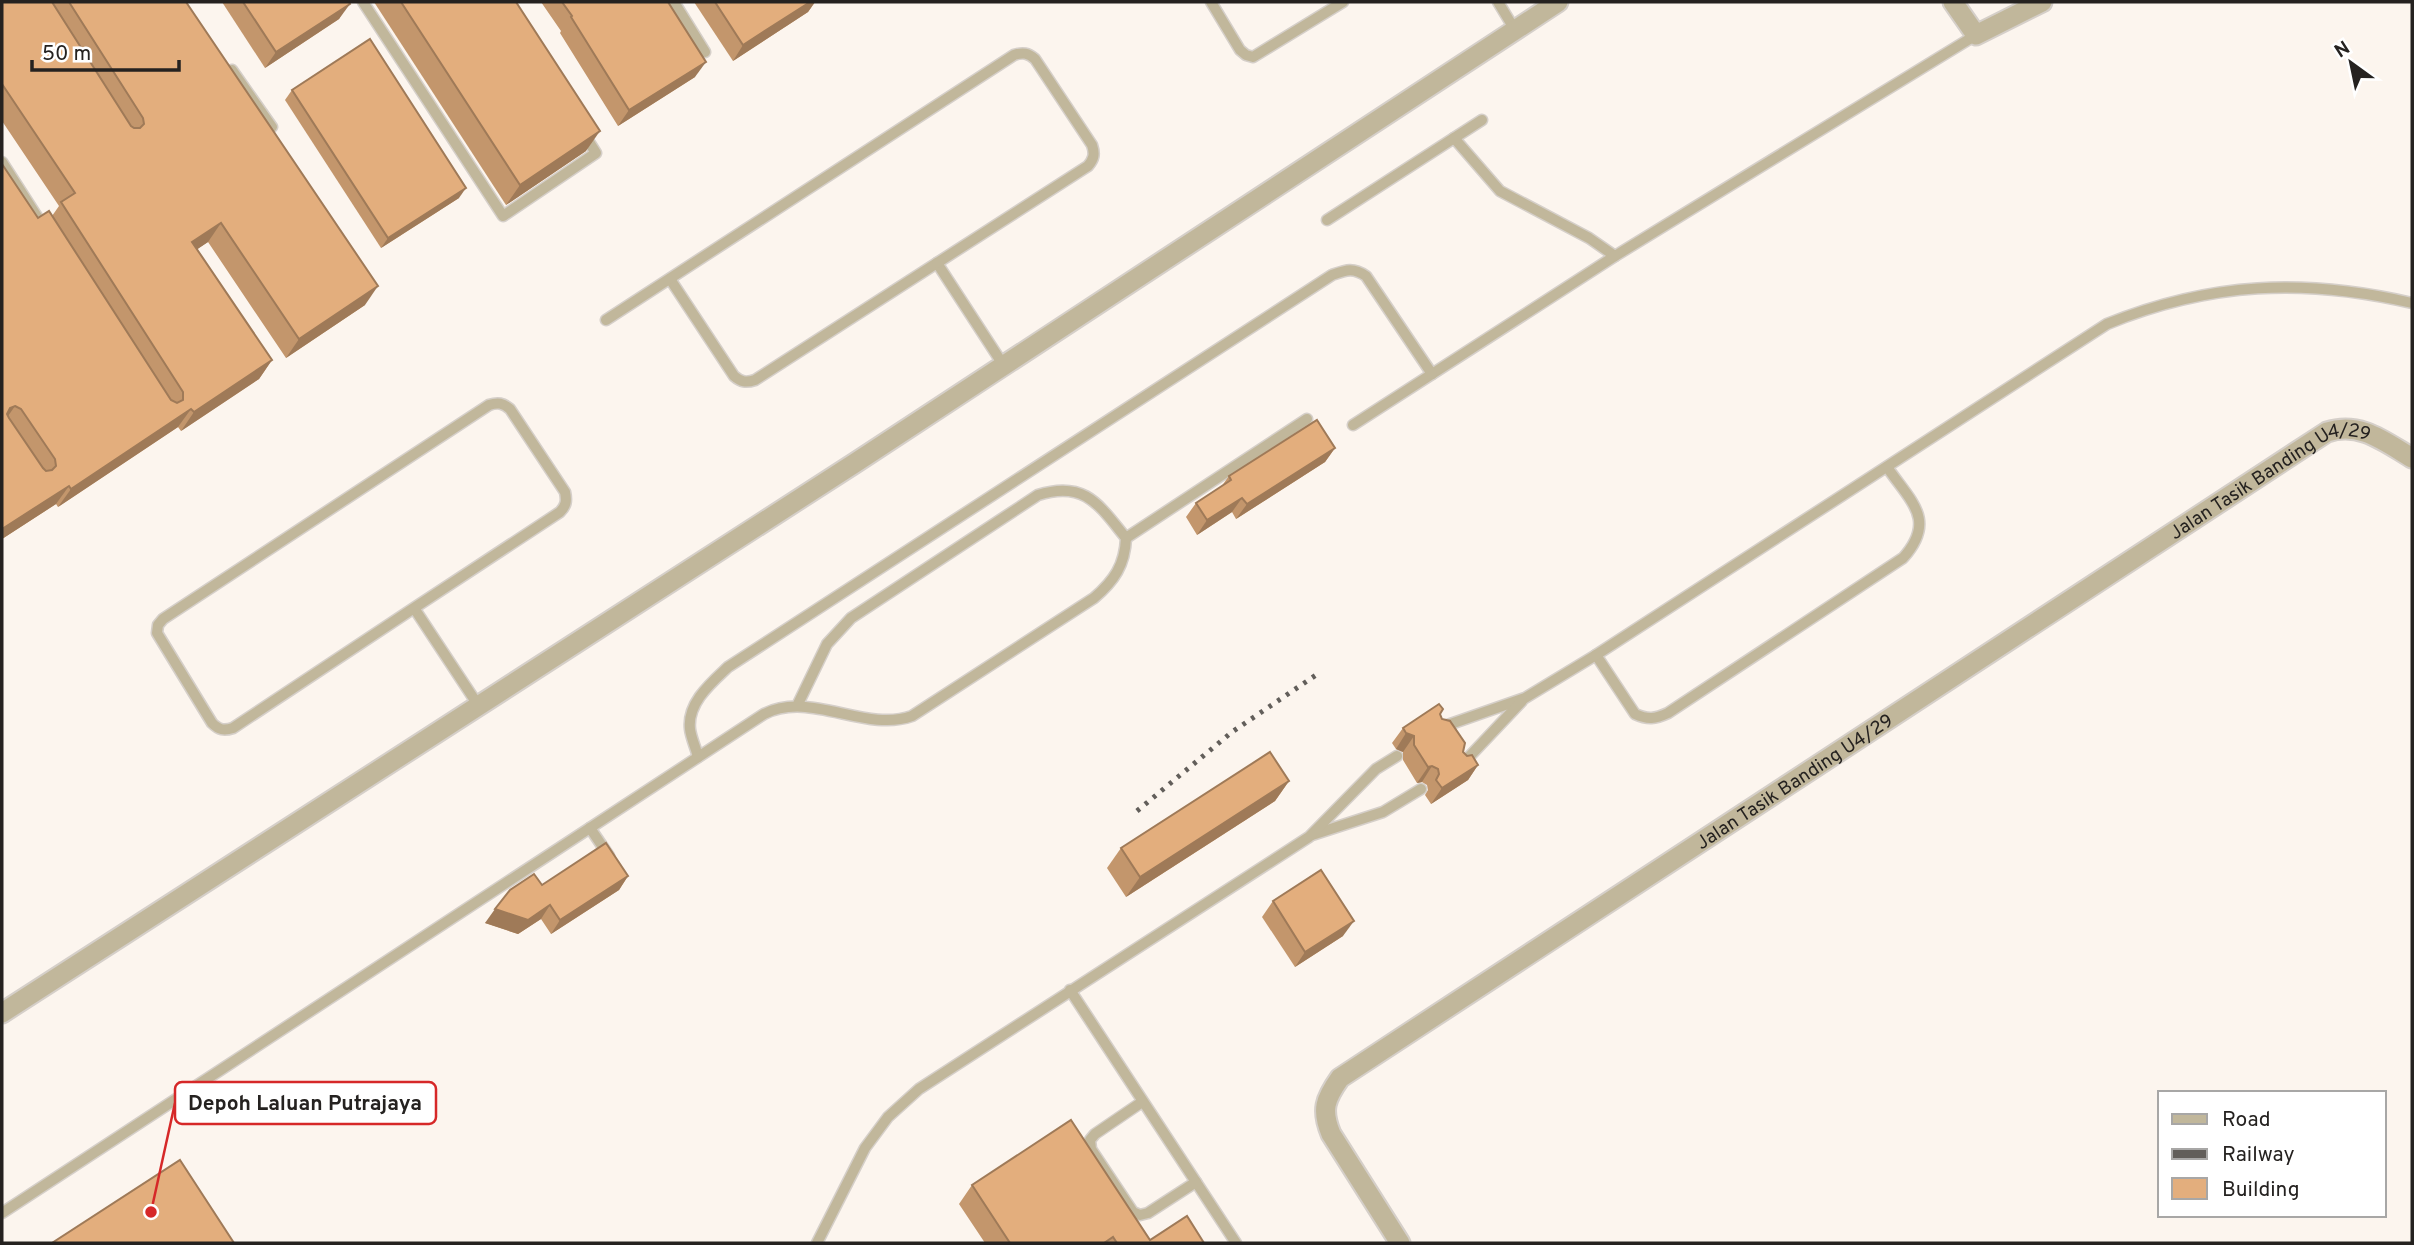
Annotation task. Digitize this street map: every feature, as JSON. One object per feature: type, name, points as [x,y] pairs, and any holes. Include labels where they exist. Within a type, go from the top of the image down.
[{"type":"street","points":[[2,1013],[1003,366],[1558,2]]},
{"type":"street","points":[[1953,2],[1976,35],[2042,2]]},
{"type":"street","name":"Jalan Tasik Banding U4/29","points":[[1400,1243],[1331,1134],[1324,1118],[1325,1104],[1340,1077],[2328,432],[2354,428],[2371,434],[2412,458]]},
{"type":"lane","points":[[362,2],[503,215],[596,153],[581,130]]},
{"type":"lane","points":[[674,2],[705,52]]},
{"type":"lane","points":[[1211,2],[1240,50],[1253,57],[1343,2]]},
{"type":"lane","points":[[1498,2],[1516,30]]},
{"type":"lane","points":[[1353,425],[1615,256],[1976,35]]},
{"type":"lane","points":[[606,320],[1022,52],[1035,59],[1092,145],[1093,160],[1088,166],[747,383],[734,376],[670,279]]},
{"type":"lane","points":[[224,59],[272,127]]},
{"type":"lane","points":[[1327,220],[1482,120]]},
{"type":"lane","points":[[1454,138],[1500,191],[1590,238],[1615,256]]},
{"type":"lane","points":[[2,162],[53,242]]},
{"type":"lane","points":[[937,263],[1003,366]]},
{"type":"lane","points":[[698,757],[690,728],[694,708],[706,687],[728,667],[1332,275],[1348,269],[1357,270],[1366,276],[1432,374]]},
{"type":"lane","points":[[1437,730],[1446,724],[1525,698],[1596,655],[2107,324],[2169,302],[2243,288],[2316,287],[2412,303]]},
{"type":"lane","points":[[497,402],[504,404],[565,492],[565,507],[414,608],[233,728],[225,730],[218,729],[212,723],[159,640],[157,632],[163,619],[489,405],[497,402]]},
{"type":"lane","points":[[1126,538],[1307,419]]},
{"type":"lane","points":[[1596,655],[1635,714],[1645,719],[1655,719],[1668,713],[1892,566],[1908,552],[1919,536],[1921,524],[1917,511],[1887,467]]},
{"type":"lane","points":[[2,1213],[776,708],[797,706],[892,720],[912,716],[1094,598],[1106,588],[1122,566],[1126,538],[1089,497],[1057,489],[1038,495],[851,618],[827,644],[797,706]]},
{"type":"lane","points":[[414,608],[478,705]]},
{"type":"lane","points":[[1459,764],[1469,757],[1525,698]]},
{"type":"lane","points":[[817,1243],[849,1176],[888,1117],[919,1089],[1309,836],[1376,769],[1397,756]]},
{"type":"lane","points":[[1309,836],[1383,812],[1420,789]]},
{"type":"lane","points":[[590,828],[612,861]]},
{"type":"lane","points":[[1070,990],[1236,1243]]},
{"type":"lane","points":[[1142,1102],[1095,1133],[1090,1140],[1091,1149],[1133,1212],[1140,1215],[1147,1213],[1196,1182]]},
{"type":"building","points":[[2,2],[52,2],[131,126],[140,128],[144,124],[143,118],[69,2],[186,2],[378,286],[299,339],[221,223],[192,242],[272,360],[194,412],[191,409],[71,489],[69,486],[2,529],[2,164],[38,218],[49,211],[171,400],[177,403],[183,400],[183,392],[61,202],[75,193],[2,84]],"holes":[[[15,406],[21,409],[55,459],[56,466],[52,470],[46,471],[43,468],[7,414],[10,408]]]},
{"type":"building","points":[[243,2],[349,2],[350,4],[276,52]]},
{"type":"building","points":[[401,2],[516,2],[600,131],[520,185]]},
{"type":"building","points":[[562,2],[668,2],[706,62],[629,110]]},
{"type":"building","points":[[715,2],[810,2],[743,45]]},
{"type":"building","points":[[370,39],[466,188],[388,238],[292,90]]},
{"type":"building","points":[[1317,420],[1335,448],[1247,504],[1242,498],[1207,520],[1196,503],[1231,480],[1229,476]]},
{"type":"building","points":[[1439,704],[1443,709],[1440,714],[1442,719],[1450,721],[1465,743],[1463,752],[1467,756],[1472,755],[1478,765],[1442,788],[1436,780],[1438,769],[1428,767],[1414,745],[1414,736],[1406,733],[1403,728]]},
{"type":"building","points":[[1270,752],[1289,781],[1140,877],[1121,848]]},
{"type":"building","points":[[606,843],[628,876],[560,920],[550,905],[528,920],[495,909],[510,890],[534,874],[542,885]]},
{"type":"building","points":[[1321,870],[1354,921],[1305,952],[1273,901]]},
{"type":"building","points":[[1071,1120],[1150,1240],[1187,1216],[1204,1243],[1117,1243],[1113,1237],[1104,1243],[1010,1243],[972,1185]]},
{"type":"building","points":[[180,1160],[234,1243],[52,1243]]},
{"type":"railway","points":[[1137,811],[1232,732],[1316,675]]},
{"type":"place","name":"Depoh Laluan Putrajaya","points":[[151,1212]]}]
